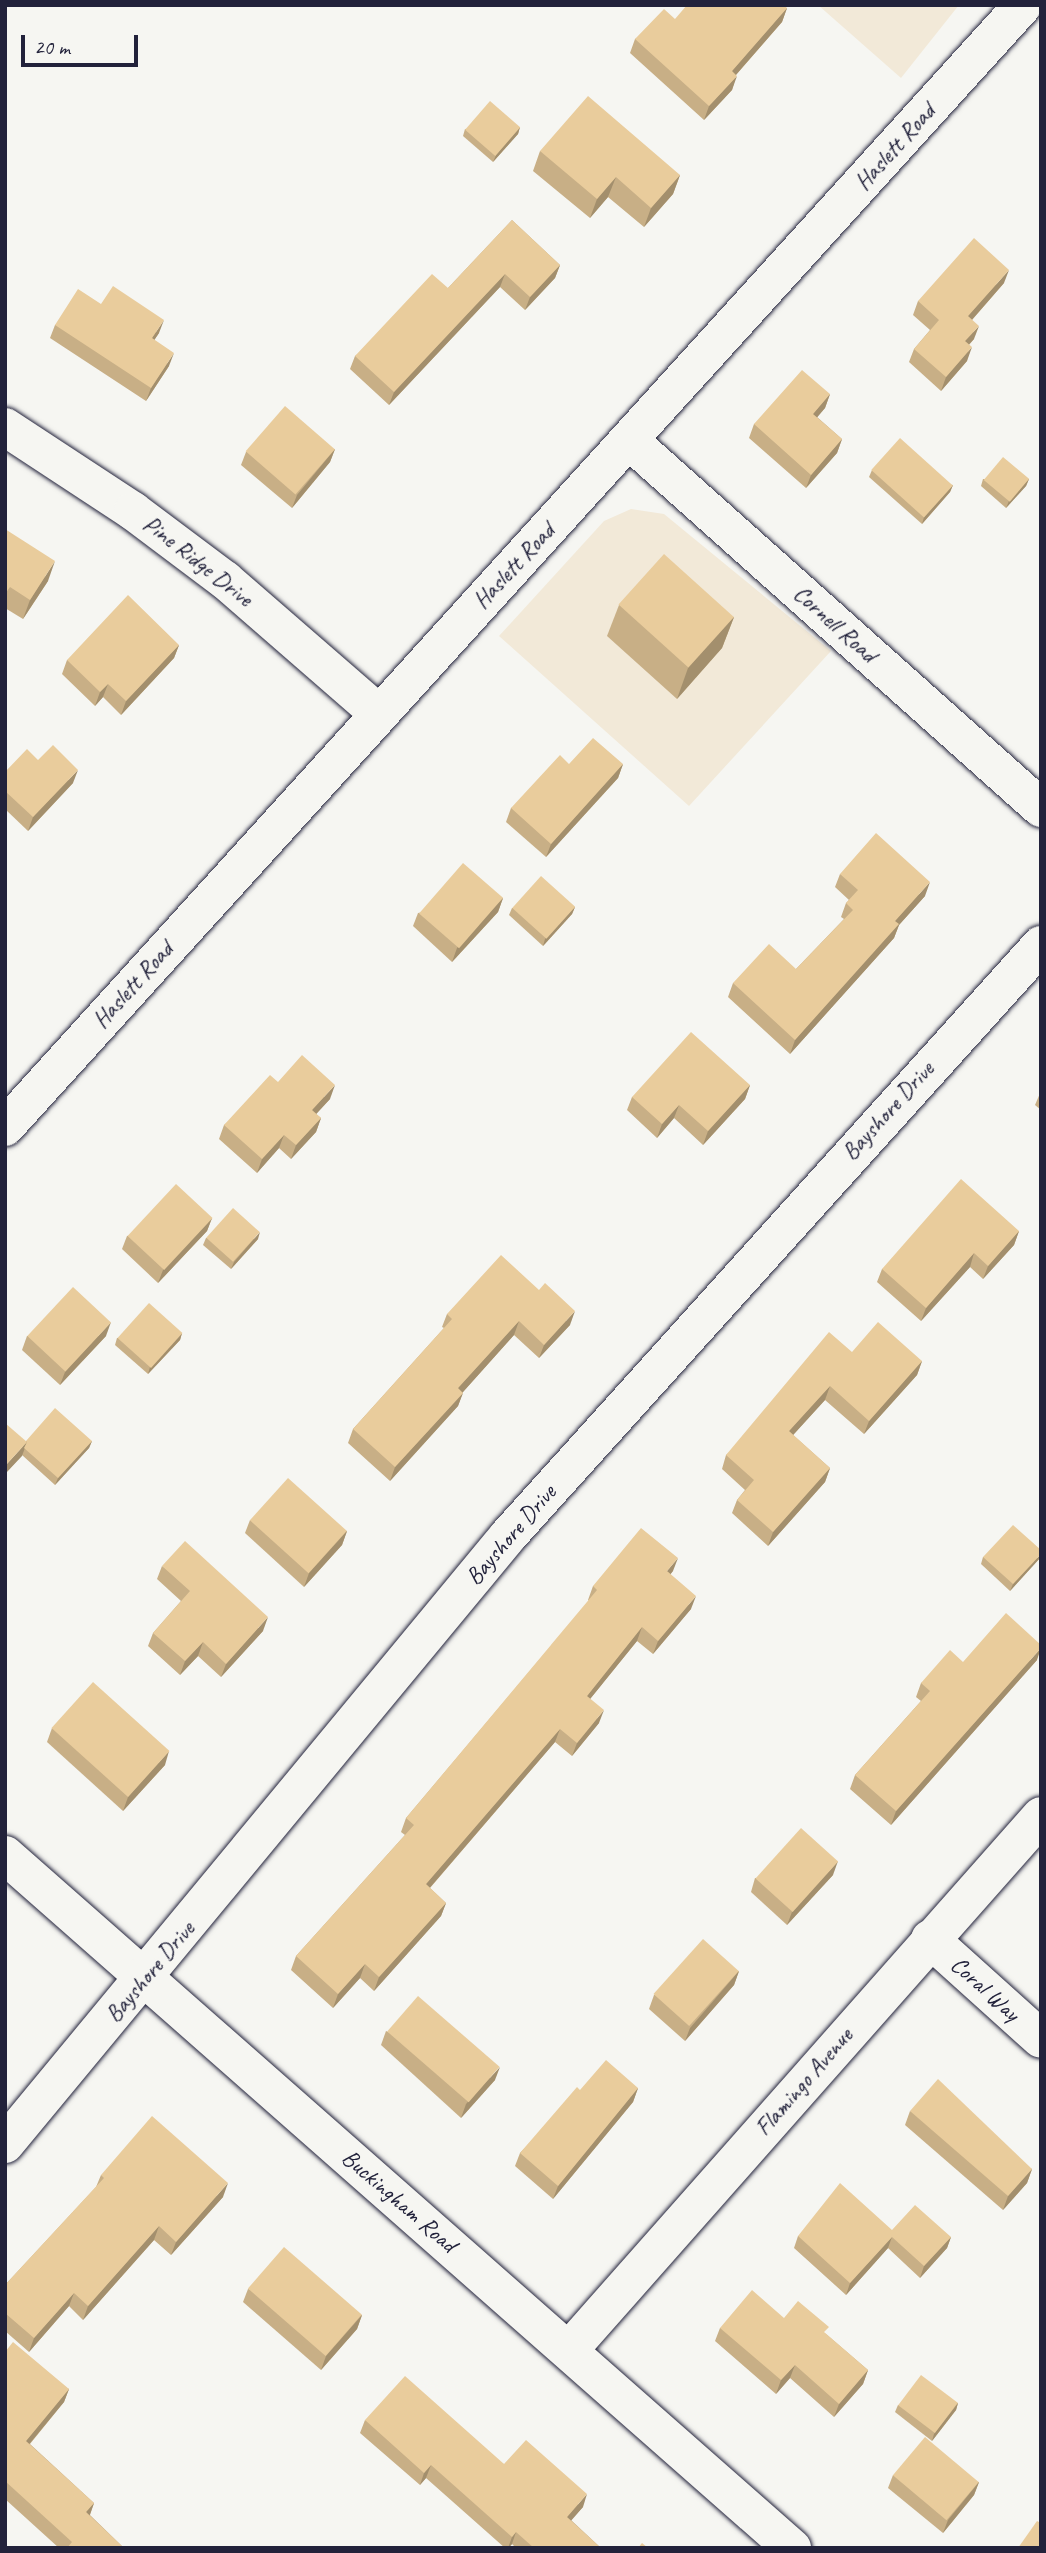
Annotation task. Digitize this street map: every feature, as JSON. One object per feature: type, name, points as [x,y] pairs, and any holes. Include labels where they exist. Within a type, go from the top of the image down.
[{"type":"street","name":"Haslett Road","points":[[5,1127],[377,713],[630,441],[1023,5]]},
{"type":"street","name":"Pine Ridge Drive","points":[[5,427],[133,511],[225,580],[377,713]]},
{"type":"street","name":"Cornell Road","points":[[630,441],[1041,808]]},
{"type":"street","name":"Bayshore Drive","points":[[5,2144],[144,1980],[508,1536],[1041,946]]},
{"type":"street","name":"Flamingo Avenue","points":[[570,2349],[1041,1816]]},
{"type":"street","name":"Buckingham Road","points":[[5,1855],[144,1980],[570,2349],[792,2548]]},
{"type":"street","name":"Coral Way","points":[[930,1940],[1041,2039]]},
{"type":"shaded area","points":[[818,5],[959,5],[901,78]]},
{"type":"shaded area","points":[[631,509],[664,514],[831,651],[689,806],[499,636],[604,521]]},
{"type":"building","points":[[687,5],[784,5],[787,8],[732,71],[737,76],[709,106],[635,39],[664,9],[675,19]]},
{"type":"building","points":[[588,96],[680,175],[651,208],[616,177],[597,199],[540,151]]},
{"type":"building","points":[[490,101],[520,127],[495,156],[465,130]]},
{"type":"building","points":[[512,220],[560,265],[530,297],[505,274],[394,392],[355,356],[432,274],[448,288]]},
{"type":"building","points":[[974,238],[1009,270],[968,316],[979,326],[965,341],[972,347],[946,377],[914,349],[939,320],[918,301]]},
{"type":"building","points":[[113,286],[164,320],[152,338],[174,353],[151,388],[55,325],[78,289],[101,304]]},
{"type":"building","points":[[802,370],[830,394],[813,414],[842,439],[811,475],[754,424]]},
{"type":"building","points":[[285,406],[335,449],[295,495],[246,451]]},
{"type":"building","points":[[900,438],[953,486],[924,517],[871,470]]},
{"type":"building","points":[[1003,457],[1029,479],[1010,502],[984,480]]},
{"type":"building","points":[[5,529],[55,561],[30,600],[10,587],[5,594]]},
{"type":"building","points":[[664,554],[734,617],[688,667],[618,605]]},
{"type":"building","points":[[128,595],[179,645],[126,701],[108,684],[100,692],[67,660]]},
{"type":"building","points":[[593,738],[623,764],[551,844],[511,808],[560,755],[569,764]]},
{"type":"building","points":[[53,745],[78,770],[33,817],[5,791],[5,772],[27,749],[38,760]]},
{"type":"building","points":[[876,833],[930,882],[895,921],[899,924],[795,1040],[733,983],[769,944],[796,969],[853,910],[846,903],[858,890],[840,874]]},
{"type":"building","points":[[463,863],[503,898],[459,948],[419,914]]},
{"type":"building","points":[[541,876],[575,907],[546,939],[512,908]]},
{"type":"building","points":[[691,1032],[750,1085],[708,1131],[679,1105],[662,1124],[632,1097]]},
{"type":"building","points":[[302,1055],[335,1085],[312,1110],[321,1118],[296,1145],[284,1135],[262,1159],[224,1125],[270,1075],[278,1082]]},
{"type":"building","points":[[961,1179],[1019,1231],[988,1266],[974,1253],[926,1308],[882,1269]]},
{"type":"building","points":[[176,1184],[213,1218],[164,1270],[128,1236]]},
{"type":"building","points":[[233,1208],[260,1232],[233,1262],[206,1238]]},
{"type":"building","points":[[501,1255],[539,1290],[545,1283],[575,1311],[544,1345],[519,1321],[458,1388],[463,1393],[395,1467],[353,1429],[452,1319],[447,1314]]},
{"type":"building","points":[[73,1287],[111,1322],[65,1371],[27,1336]]},
{"type":"building","points":[[149,1303],[182,1333],[151,1368],[118,1338]]},
{"type":"building","points":[[878,1322],[922,1361],[869,1421],[830,1386],[789,1431],[830,1468],[773,1532],[737,1500],[754,1480],[726,1455],[829,1332],[852,1352]]},
{"type":"building","points":[[55,1408],[92,1441],[58,1478],[24,1448],[26,1441]]},
{"type":"building","points":[[5,1423],[27,1442],[5,1466]]},
{"type":"building","points":[[288,1478],[347,1531],[309,1573],[250,1520]]},
{"type":"building","points":[[1013,1525],[1041,1550],[1041,1554],[1013,1584],[983,1557]]},
{"type":"building","points":[[641,1528],[678,1558],[667,1571],[696,1596],[658,1641],[642,1627],[587,1696],[604,1710],[577,1743],[560,1729],[426,1884],[446,1903],[379,1977],[365,1964],[338,1994],[296,1956],[414,1825],[406,1818],[597,1590],[593,1586]]},
{"type":"building","points":[[185,1541],[268,1617],[226,1664],[203,1642],[185,1661],[153,1633],[190,1591],[162,1566]]},
{"type":"building","points":[[1006,1613],[1041,1645],[1041,1648],[896,1811],[855,1775],[930,1691],[921,1683],[950,1650],[963,1662]]},
{"type":"building","points":[[93,1682],[170,1751],[128,1797],[52,1728]]},
{"type":"building","points":[[801,1828],[838,1861],[793,1912],[755,1879]]},
{"type":"building","points":[[703,1939],[739,1971],[689,2026],[653,1994]]},
{"type":"building","points":[[418,1996],[500,2067],[469,2102],[387,2031]]},
{"type":"building","points":[[606,2060],[638,2088],[558,2186],[520,2153],[577,2087],[580,2090]]},
{"type":"building","points":[[938,2079],[1032,2169],[1008,2196],[910,2111]]},
{"type":"building","points":[[152,2116],[228,2183],[176,2242],[159,2226],[88,2306],[74,2293],[34,2338],[5,2313],[5,2285],[104,2178],[101,2175]]},
{"type":"building","points":[[840,2183],[892,2230],[915,2205],[951,2237],[924,2266],[892,2237],[850,2283],[798,2236]]},
{"type":"building","points":[[284,2247],[362,2315],[326,2356],[248,2289]]},
{"type":"building","points":[[752,2290],[784,2318],[798,2301],[829,2327],[824,2332],[868,2370],[839,2404],[795,2365],[781,2380],[720,2328]]},
{"type":"building","points":[[13,2342],[69,2389],[26,2441],[94,2503],[86,2512],[124,2548],[67,2548],[72,2542],[5,2481],[5,2352]]},
{"type":"building","points":[[921,2375],[958,2403],[935,2433],[898,2405]]},
{"type":"building","points":[[405,2376],[504,2464],[526,2440],[587,2494],[567,2517],[601,2548],[534,2548],[516,2532],[512,2537],[431,2465],[424,2473],[365,2420]]},
{"type":"building","points":[[925,2437],[979,2482],[946,2520],[893,2475]]},
{"type":"building","points":[[1037,2521],[1041,2523],[1041,2548],[1018,2548]]}]
